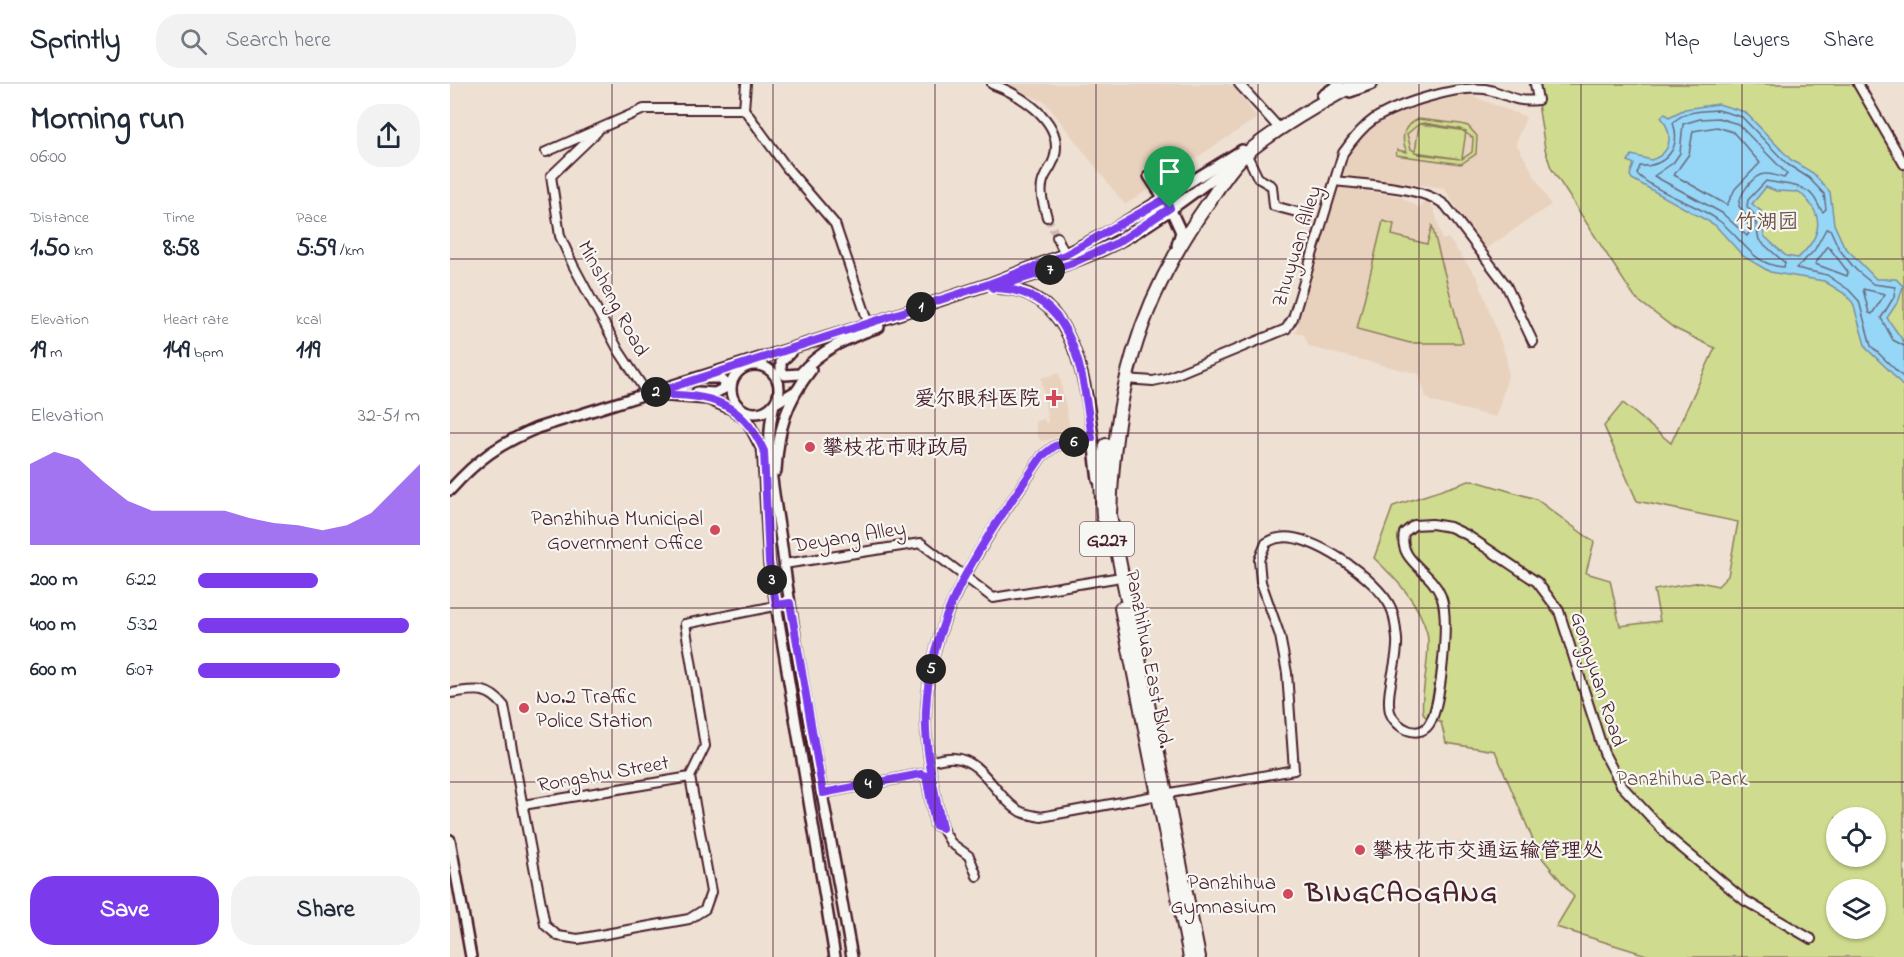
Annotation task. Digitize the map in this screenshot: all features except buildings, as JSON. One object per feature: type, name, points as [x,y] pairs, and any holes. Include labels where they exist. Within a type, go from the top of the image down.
[{"type":"highway","name":"G227","points":[[1244,151],[1345,84]]},
{"type":"highway","name":"G227","points":[[1244,151],[1278,126],[1324,98],[1356,84]]},
{"type":"highway","name":"Panzhihua East Blvd.","points":[[1199,957],[1161,795],[1115,578],[1103,517],[1101,482],[1110,416],[1125,349],[1151,286],[1181,232],[1229,166],[1244,151]]},
{"type":"highway","name":"Panzhihua East Blvd.","points":[[1190,957],[1110,515],[1113,449],[1125,379],[1144,320],[1174,255],[1244,151]]},
{"type":"street","points":[[746,84],[744,109],[787,168],[835,225],[869,327]]},
{"type":"street","points":[[992,84],[1006,89],[1048,119],[1056,142],[1056,153],[1041,187],[1047,217]]},
{"type":"street","points":[[1239,84],[1278,126]]},
{"type":"street","name":"G227","points":[[1324,98],[1339,84]]},
{"type":"street","name":"G227","points":[[1324,98],[1372,84]]},
{"type":"street","name":"Zhuyuan Alley","points":[[1125,379],[1153,381],[1167,378],[1286,329],[1293,318],[1344,153],[1356,134],[1375,119],[1427,98],[1470,88],[1485,89],[1520,102],[1538,100],[1535,84]]},
{"type":"street","points":[[1858,84],[1904,164]]},
{"type":"street","points":[[546,152],[644,109],[744,109]]},
{"type":"street","name":"Minsheng Road","points":[[600,129],[551,176],[560,236],[619,351],[648,395]]},
{"type":"street","points":[[681,383],[839,338],[1065,255],[1165,199],[1244,151],[1258,178],[1272,186],[1274,206],[1308,215],[1308,219]]},
{"type":"street","points":[[450,490],[473,464],[502,443],[537,428],[1070,264],[1117,243],[1229,166]]},
{"type":"street","points":[[1149,176],[1165,199],[1181,232],[1174,255]]},
{"type":"street","name":"Zhuyuan Alley","points":[[1335,181],[1416,193],[1438,199],[1446,206],[1506,285],[1533,342]]},
{"type":"street","points":[[1057,237],[1065,255]]},
{"type":"street","points":[[993,288],[1006,288],[1030,295],[1055,312],[1064,326],[1077,357],[1092,438],[1103,517]]},
{"type":"street","points":[[790,353],[781,362],[781,370],[785,375],[800,374],[812,360],[869,327]]},
{"type":"street","points":[[771,499],[778,446],[786,409],[794,392],[813,367],[836,345]]},
{"type":"street","points":[[835,957],[810,795],[769,562],[771,499],[769,446],[774,404],[779,390],[774,374],[762,366],[747,366],[736,375],[731,389],[764,451],[771,499],[852,957]]},
{"type":"street","points":[[648,395],[715,393],[725,388],[726,384],[720,378],[700,379]]},
{"type":"street","points":[[670,395],[708,399],[738,405],[753,413],[760,413],[794,392]]},
{"type":"street","points":[[708,399],[732,409],[747,420]]},
{"type":"street","points":[[977,876],[969,856],[951,843],[942,828],[930,761],[926,711],[933,648],[963,575],[1042,456],[1055,446],[1092,438]]},
{"type":"street","name":"Gongyuan Road","points":[[1161,795],[1294,770],[1287,673],[1280,636],[1261,582],[1259,560],[1266,543],[1280,537],[1300,540],[1330,552],[1373,583],[1391,607],[1398,641],[1389,709],[1395,723],[1406,730],[1417,732],[1429,725],[1437,705],[1446,623],[1442,597],[1430,576],[1407,557],[1401,546],[1404,533],[1414,525],[1450,526],[1537,582],[1559,611],[1604,753],[1621,785],[1670,838],[1744,900],[1811,939]]},
{"type":"street","name":"Deyang Alley","points":[[784,564],[921,543],[993,598],[1115,578]]},
{"type":"street","name":"Rongshu Street","points":[[450,693],[478,690],[494,693],[504,706],[545,925],[558,936],[578,939],[689,919],[705,909],[711,892],[690,777],[705,746],[685,624],[790,603]]},
{"type":"street","points":[[930,761],[954,758],[966,762],[978,769],[1014,808],[1026,814],[1041,817],[1161,795]]},
{"type":"street","points":[[823,793],[921,774],[926,776],[935,825],[942,828]]},
{"type":"street","name":"Rongshu Street","points":[[523,805],[690,777]]},
{"type":"street","points":[[450,840],[471,957]]},
{"type":"shaded area","points":[[1002,84],[1228,84],[1235,87],[1257,118],[1125,205],[1045,102]]},
{"type":"shaded area","points":[[1467,94],[1526,117],[1516,143],[1551,205],[1484,250],[1444,188],[1341,175],[1347,156],[1360,138],[1377,124],[1421,104]]},
{"type":"shaded area","points":[[1337,187],[1399,196],[1420,208],[1425,200],[1434,208],[1442,240],[1448,238],[1477,277],[1506,356],[1508,376],[1496,417],[1432,402],[1426,397],[1419,374],[1309,347],[1304,335],[1295,333]]},
{"type":"shaded area","name":"爱尔眼科医院","points":[[1059,373],[1071,434],[1041,441],[1037,436],[1035,421],[1045,419],[1045,423],[1048,422],[1041,378]]},
{"type":"green space","name":"Panzhihua Park","points":[[1535,84],[1858,84],[1904,164],[1904,957],[1653,957],[1556,927],[1574,897],[1539,854],[1495,751],[1446,743],[1441,722],[1429,720],[1424,715],[1427,633],[1413,601],[1374,558],[1393,506],[1472,480],[1536,499],[1594,542],[1586,573],[1610,580],[1620,626],[1660,621],[1654,590],[1700,582],[1718,586],[1728,576],[1738,522],[1637,501],[1604,426],[1623,403],[1671,443],[1715,348],[1674,328],[1635,298],[1551,168],[1545,149]]},
{"type":"green space","points":[[1418,119],[1468,126],[1477,136],[1476,154],[1461,164],[1396,155],[1397,150],[1407,152],[1404,132]],"holes":[[[1424,123],[1462,130],[1420,124]],[[1419,124],[1415,152],[1411,149],[1407,134]],[[1466,133],[1473,138],[1472,152],[1462,159]],[[1416,152],[1460,159],[1419,154]]]},
{"type":"green space","points":[[1383,221],[1394,224],[1392,235],[1427,244],[1432,226],[1463,343],[1410,343],[1357,329]]},
{"type":"water","points":[[1718,104],[1745,112],[1791,160],[1813,173],[1830,192],[1834,224],[1844,246],[1876,279],[1896,279],[1903,286],[1899,300],[1887,318],[1904,342],[1904,388],[1866,348],[1853,303],[1845,294],[1824,281],[1770,272],[1743,256],[1715,225],[1632,179],[1630,175],[1634,164],[1628,161],[1632,155],[1651,160],[1664,153],[1669,136],[1661,117],[1665,113],[1669,117],[1685,109]],"holes":[[[1766,187],[1776,191],[1799,192],[1814,209],[1817,217],[1816,234],[1798,258],[1786,256],[1764,236],[1761,211],[1752,204]]]},
{"type":"tunnel","points":[[1047,217],[1057,237]]},
{"type":"place","name":"爱尔眼科医院","points":[[1054,398]]},
{"type":"place","name":"攀枝花市财政局","points":[[810,447]]},
{"type":"place","name":"Panzhihua Municipal Government Office","points":[[715,530]]},
{"type":"place","name":"No.2 Traffic Police Station","points":[[524,708]]},
{"type":"place","name":"攀枝花市交通运输管理处","points":[[1360,850]]},
{"type":"place","name":"Panzhihua Gymnasium","points":[[1288,894]]},
{"type":"district","name":"BINGCAOGANG","points":[[1402,892]]},
{"type":"route","points":[[1165,199],[1170,208],[1117,243],[1070,264],[993,288],[1006,288],[1026,293],[1045,303],[1055,312],[1064,326],[1077,357],[1092,438],[1055,446],[1042,456],[963,575],[935,641],[926,711],[931,764],[942,828],[935,825],[926,776],[921,774],[823,793],[790,603],[776,605],[769,562],[764,451],[757,434],[747,420],[722,404],[695,396],[648,395],[986,285],[1065,255],[1165,199]]},
{"type":"park label","name":"竹湖园","points":[[1767,221]]}]
